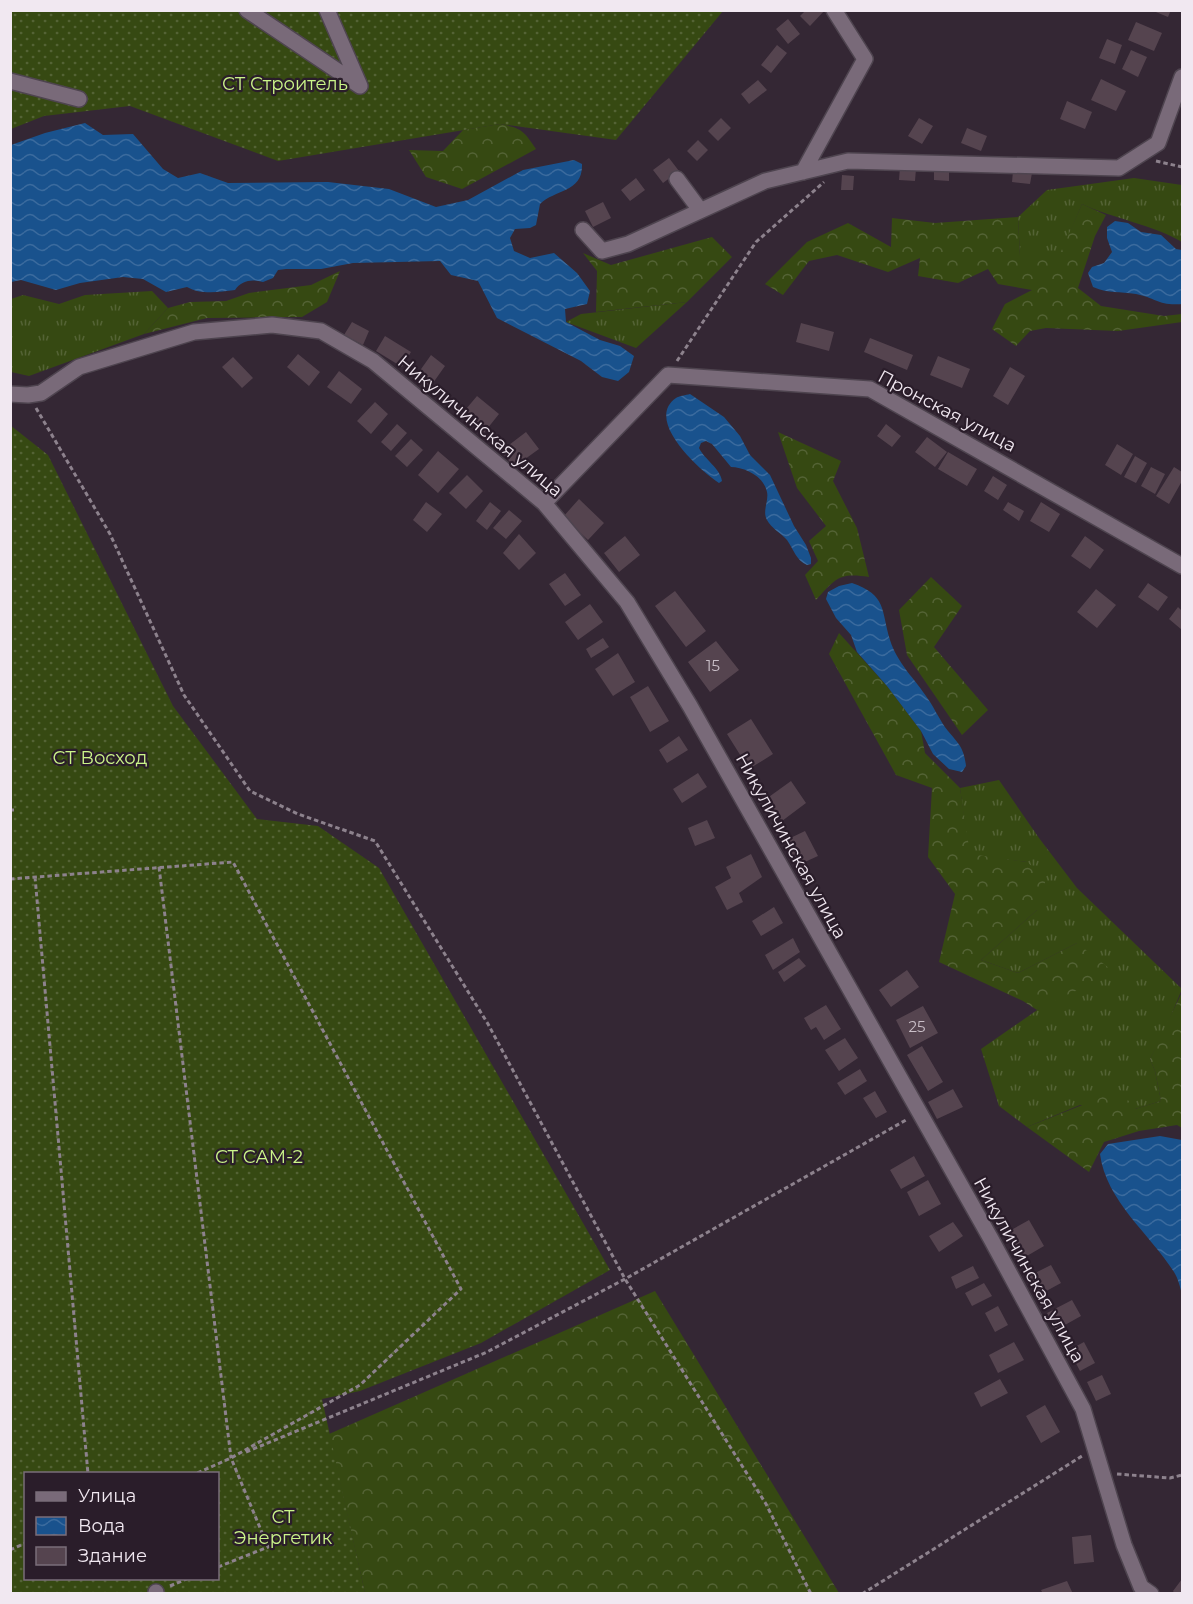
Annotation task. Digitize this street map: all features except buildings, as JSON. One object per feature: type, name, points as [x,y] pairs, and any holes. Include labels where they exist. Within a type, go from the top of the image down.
[{"type":"street","points":[[247,10],[360,86],[327,10]]},
{"type":"street","points":[[803,172],[866,59],[834,10]]},
{"type":"street","points":[[582,230],[602,251],[628,244],[765,181],[848,160],[1119,168],[1158,143],[1182,77]]},
{"type":"street","points":[[10,81],[79,99]]},
{"type":"street","points":[[677,179],[700,210]]},
{"type":"street","name":"Никуличинская улица","points":[[28,395],[41,393],[71,372],[89,364],[194,332],[272,325],[321,330],[373,361],[544,503],[627,602],[690,706],[991,1239],[1083,1409],[1124,1545],[1141,1587],[1151,1593]]},
{"type":"street","points":[[544,503],[668,375]]},
{"type":"street","name":"Пронская улица","points":[[668,375],[870,389],[1182,566]]},
{"type":"street","points":[[10,394],[28,395]]},
{"type":"path","points":[[668,375],[756,242],[848,160]]},
{"type":"path","points":[[28,395],[110,534],[184,695],[250,791],[298,814],[375,841],[488,1024],[625,1279],[766,1504],[811,1593]]},
{"type":"path","points":[[10,879],[233,862],[461,1289],[360,1385],[231,1458]]},
{"type":"path","points":[[159,867],[231,1458],[268,1548],[219,1567]]},
{"type":"path","points":[[35,877],[88,1472]]},
{"type":"path","points":[[197,1472],[487,1352],[625,1279],[920,1113]]},
{"type":"path","points":[[862,1593],[1096,1447]]},
{"type":"path","points":[[1103,1472],[1170,1478],[1182,1475]]},
{"type":"path","points":[[10,1550],[24,1544]]},
{"type":"green space","name":"СТ Строитель","points":[[11,11],[723,11],[616,140],[500,124],[278,161],[130,106],[44,116],[11,129]]},
{"type":"green space","points":[[500,124],[522,131],[536,149],[462,189],[426,177],[409,150],[443,151],[463,130]]},
{"type":"green space","points":[[1134,178],[1182,185],[1182,242],[1082,204],[1060,256],[1020,256],[1018,217],[1047,190]]},
{"type":"green space","points":[[1082,204],[1106,215],[1095,236],[1078,288],[1101,306],[1164,316],[1182,314],[1182,322],[1118,331],[1046,328],[1030,331],[1016,346],[992,329],[1005,304],[1032,290],[998,284],[988,269],[958,283],[918,276],[920,258],[888,272],[837,255],[809,261],[783,295],[765,284],[807,242],[848,223],[891,247],[892,218],[935,223],[1018,217],[1020,256],[1059,256]]},
{"type":"green space","points":[[712,237],[732,257],[687,302],[596,312],[597,271],[583,253],[611,265]]},
{"type":"green space","points":[[340,271],[327,302],[302,317],[207,318],[144,334],[168,308],[190,302],[226,301],[249,293],[311,285]]},
{"type":"green space","points":[[152,291],[168,308],[144,334],[29,376],[11,372],[11,299],[23,295],[59,304],[85,295]]},
{"type":"green space","points":[[687,302],[636,348],[566,322],[581,314]]},
{"type":"green space","name":"СТ САМ-2","points":[[10,425],[48,455],[173,706],[257,819],[318,826],[379,868],[610,1270],[481,1343],[360,1391],[322,1399],[365,1593],[11,1593]]},
{"type":"green space","points":[[778,432],[841,461],[833,481],[857,528],[869,577],[851,576],[838,579],[816,600],[805,575],[818,561],[809,541],[826,526],[797,488]]},
{"type":"green space","points":[[931,577],[962,606],[934,647],[988,710],[962,735],[907,655],[899,610]]},
{"type":"green space","points":[[839,633],[887,686],[921,731],[925,753],[960,788],[970,854],[1027,862],[1046,879],[1037,910],[981,960],[1018,973],[1077,943],[1114,972],[1037,1010],[1023,1001],[939,962],[955,894],[928,857],[932,788],[896,775],[829,654]]},
{"type":"green space","points":[[999,780],[1077,888],[1182,989],[1150,1059],[1161,1101],[1135,1109],[1080,1105],[1027,1127],[999,1106],[981,1049],[1043,1006],[1077,943],[1018,973],[981,960],[1037,910],[1027,862],[969,855],[960,788]]},
{"type":"green space","points":[[1182,992],[1182,1128],[1177,1125],[1139,1131],[1104,1142],[1089,1172],[1027,1127],[1120,1090],[1135,1109],[1161,1101],[1150,1059]]},
{"type":"green space","points":[[655,1291],[839,1593],[365,1593],[329,1434]]},
{"type":"water","points":[[85,123],[103,135],[133,134],[163,169],[178,178],[200,173],[228,183],[328,182],[389,189],[436,207],[468,200],[523,170],[574,160],[582,164],[578,180],[540,204],[536,225],[530,228],[515,229],[510,238],[514,251],[530,258],[554,253],[577,273],[590,291],[587,304],[565,309],[566,322],[600,340],[620,346],[634,356],[629,372],[618,381],[602,377],[581,361],[497,318],[478,281],[451,275],[440,261],[353,263],[321,269],[278,270],[273,278],[263,282],[248,281],[235,290],[216,292],[192,290],[187,287],[166,292],[143,279],[123,277],[80,283],[56,290],[21,280],[11,282],[11,145],[45,133]]},
{"type":"water","points":[[1115,221],[1128,223],[1141,232],[1161,235],[1176,249],[1182,250],[1182,304],[1168,304],[1136,294],[1110,292],[1093,287],[1088,273],[1092,267],[1104,263],[1112,252],[1107,238],[1107,227]]},
{"type":"water","points":[[690,394],[724,417],[740,436],[750,455],[770,475],[794,526],[806,545],[811,564],[807,565],[800,560],[787,540],[767,520],[765,513],[767,492],[758,477],[742,469],[731,467],[712,444],[706,441],[701,443],[699,448],[721,476],[722,481],[719,483],[699,467],[678,444],[666,419],[668,407],[676,398]]},
{"type":"water","points":[[852,583],[877,598],[897,656],[962,750],[966,766],[962,772],[949,769],[933,754],[921,731],[887,686],[857,652],[851,635],[836,618],[826,599],[828,592]]},
{"type":"water","points":[[1160,1136],[1182,1140],[1182,1294],[1174,1272],[1130,1216],[1111,1187],[1100,1154],[1108,1144]]},
{"type":"park label","name":"СТ Восход","points":[[100,758]]},
{"type":"park label","name":"СТ Энергетик","points":[[283,1528]]}]
